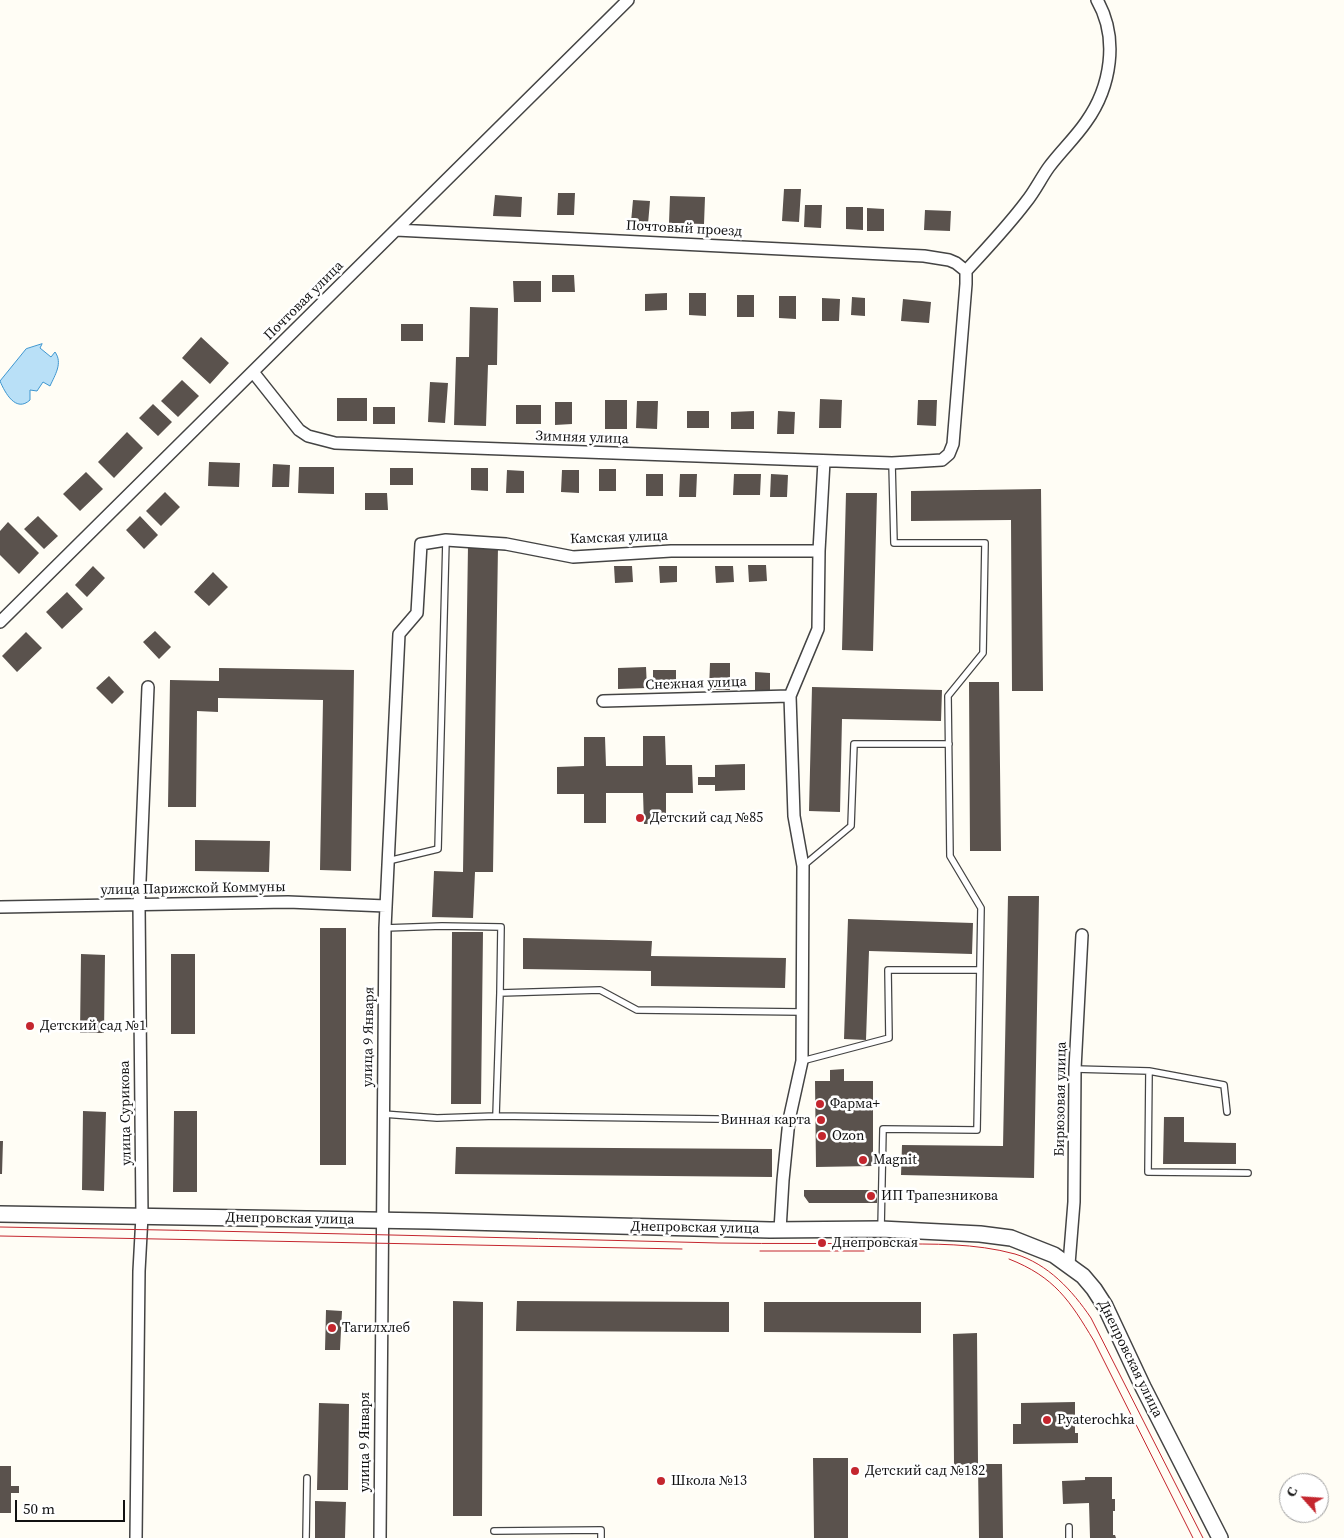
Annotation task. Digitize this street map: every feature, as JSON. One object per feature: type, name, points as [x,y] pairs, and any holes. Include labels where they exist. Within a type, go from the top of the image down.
[{"type":"street","name":"Почтовая улица","points":[[0,622],[628,0]]},
{"type":"street","points":[[966,271],[1011,222],[1049,167],[1086,122],[1099,101],[1111,54],[1109,30],[1097,0]]},
{"type":"street","name":"Почтовый проезд","points":[[396,230],[924,256],[949,260],[966,271]]},
{"type":"street","name":"Зимняя улица","points":[[253,372],[299,430],[308,436],[335,442],[437,448],[824,461],[892,463],[942,460],[949,454],[953,444],[966,271]]},
{"type":"street","points":[[780,1230],[789,1120],[802,1061],[803,866],[794,816],[790,696],[818,629],[819,551],[824,461]]},
{"type":"street","name":"Камская улица","points":[[421,544],[446,540],[506,544],[573,557],[671,551],[819,551]]},
{"type":"street","name":"улица 9 Января","points":[[380,1538],[385,928],[399,634],[417,613],[421,544]]},
{"type":"street","name":"улица Сурикова","points":[[136,1538],[139,1271],[142,1216],[139,905],[148,687]]},
{"type":"street","name":"Снежная улица","points":[[603,702],[790,696]]},
{"type":"street","name":"улица Парижской Коммуны","points":[[0,907],[288,902],[386,906]]},
{"type":"street","name":"Бирюзовая улица","points":[[1068,1264],[1074,1202],[1075,1069],[1082,935]]},
{"type":"street","name":"Днепровская улица","points":[[0,1214],[780,1230],[881,1229],[980,1234],[1011,1238],[1040,1248],[1068,1264],[1083,1276],[1094,1289],[1105,1306],[1220,1538]]},
{"type":"lane","points":[[881,1229],[883,1130],[977,1130],[980,908],[950,856],[948,696],[983,653],[985,543],[894,543],[892,463]]},
{"type":"lane","points":[[388,861],[438,849],[446,540]]},
{"type":"lane","points":[[803,866],[852,826],[854,744],[949,744]]},
{"type":"lane","points":[[385,928],[435,926],[501,927],[496,1116]]},
{"type":"lane","points":[[802,1061],[889,1038],[888,970],[979,970]]},
{"type":"lane","points":[[500,993],[600,990],[637,1010],[802,1012]]},
{"type":"lane","points":[[1075,1069],[1149,1071],[1224,1085],[1227,1112]]},
{"type":"lane","points":[[1149,1071],[1148,1172],[1248,1173]]},
{"type":"lane","points":[[383,1114],[437,1118],[496,1116],[789,1120]]},
{"type":"lane","points":[[306,1538],[307,1478]]},
{"type":"lane","points":[[1069,1527],[1069,1538]]},
{"type":"lane","points":[[494,1531],[601,1530],[601,1538]]},
{"type":"water","points":[[42,344],[40,348],[51,357],[55,352],[57,356],[58,365],[54,378],[50,386],[43,382],[37,391],[30,390],[30,400],[25,403],[16,403],[8,396],[0,381],[26,349]]},
{"type":"building","points":[[784,189],[801,189],[799,222],[782,221]]},
{"type":"building","points":[[558,193],[575,193],[574,215],[557,215]]},
{"type":"building","points":[[495,195],[522,197],[521,217],[493,216]]},
{"type":"building","points":[[670,196],[705,197],[704,224],[669,223]]},
{"type":"building","points":[[633,200],[650,201],[648,224],[631,222]]},
{"type":"building","points":[[805,205],[822,205],[821,228],[804,227]]},
{"type":"building","points":[[846,207],[863,207],[863,230],[846,229]]},
{"type":"building","points":[[867,208],[884,209],[884,231],[867,231]]},
{"type":"building","points":[[925,210],[951,211],[950,231],[924,230]]},
{"type":"building","points":[[552,275],[574,275],[575,292],[552,292]]},
{"type":"building","points":[[513,281],[541,281],[541,302],[514,302]]},
{"type":"building","points":[[667,293],[667,310],[645,311],[645,294]]},
{"type":"building","points":[[689,293],[706,293],[706,316],[689,315]]},
{"type":"building","points":[[737,295],[754,295],[754,317],[737,317]]},
{"type":"building","points":[[779,296],[796,296],[796,319],[779,318]]},
{"type":"building","points":[[852,297],[865,298],[865,316],[851,315]]},
{"type":"building","points":[[822,298],[840,299],[839,321],[822,321]]},
{"type":"building","points":[[903,299],[931,302],[929,323],[901,321]]},
{"type":"building","points":[[470,307],[498,308],[497,365],[488,365],[486,426],[454,425],[456,357],[469,357]]},
{"type":"building","points":[[401,324],[423,324],[423,341],[401,341]]},
{"type":"building","points":[[201,337],[229,363],[210,384],[182,358]]},
{"type":"building","points":[[182,380],[199,396],[178,417],[161,401]]},
{"type":"building","points":[[430,382],[448,383],[445,423],[428,422]]},
{"type":"building","points":[[337,398],[367,398],[367,421],[337,421]]},
{"type":"building","points":[[820,399],[842,400],[841,428],[819,428]]},
{"type":"building","points":[[605,400],[627,400],[627,429],[605,429]]},
{"type":"building","points":[[918,400],[937,400],[936,426],[917,425]]},
{"type":"building","points":[[637,401],[658,401],[657,429],[636,428]]},
{"type":"building","points":[[555,402],[572,402],[572,424],[555,425]]},
{"type":"building","points":[[153,404],[172,422],[158,436],[139,418]]},
{"type":"building","points":[[516,405],[541,405],[541,424],[516,424]]},
{"type":"building","points":[[373,407],[395,407],[395,424],[373,424]]},
{"type":"building","points":[[687,411],[709,411],[709,428],[687,428]]},
{"type":"building","points":[[754,411],[754,429],[731,429],[731,412]]},
{"type":"building","points":[[778,411],[795,412],[794,434],[777,434]]},
{"type":"building","points":[[127,432],[143,448],[114,478],[98,462]]},
{"type":"building","points":[[209,462],[240,463],[239,487],[208,486]]},
{"type":"building","points":[[273,464],[290,465],[289,487],[272,487]]},
{"type":"building","points":[[299,467],[334,467],[334,494],[298,493]]},
{"type":"building","points":[[390,468],[413,468],[413,485],[390,485]]},
{"type":"building","points":[[471,468],[488,468],[488,491],[471,490]]},
{"type":"building","points":[[599,469],[616,469],[616,491],[599,491]]},
{"type":"building","points":[[507,470],[524,471],[524,493],[506,493]]},
{"type":"building","points":[[562,470],[579,470],[579,493],[561,492]]},
{"type":"building","points":[[86,472],[103,489],[80,511],[63,494]]},
{"type":"building","points":[[646,474],[663,474],[663,496],[646,496]]},
{"type":"building","points":[[680,474],[697,474],[696,497],[679,497]]},
{"type":"building","points":[[734,474],[761,474],[760,495],[733,495]]},
{"type":"building","points":[[771,474],[788,475],[787,497],[770,497]]},
{"type":"building","points":[[1041,489],[1043,691],[1012,691],[1011,520],[911,521],[911,491]]},
{"type":"building","points":[[165,492],[180,507],[161,526],[146,511]]},
{"type":"building","points":[[365,493],[387,493],[388,510],[365,510]]},
{"type":"building","points":[[846,493],[877,493],[873,651],[842,650]]},
{"type":"building","points":[[38,516],[58,536],[44,549],[24,529]]},
{"type":"building","points":[[140,516],[158,535],[144,549],[126,530]]},
{"type":"building","points":[[8,522],[39,553],[19,574],[0,555],[0,531]]},
{"type":"building","points":[[468,546],[498,546],[493,872],[475,872],[473,918],[432,917],[434,871],[463,872]]},
{"type":"building","points":[[748,565],[766,565],[767,581],[749,582]]},
{"type":"building","points":[[93,566],[105,578],[87,597],[75,585]]},
{"type":"building","points":[[614,566],[632,566],[633,582],[615,583]]},
{"type":"building","points":[[659,566],[677,566],[677,582],[660,583]]},
{"type":"building","points":[[715,566],[733,566],[734,582],[716,583]]},
{"type":"building","points":[[213,572],[228,587],[209,606],[194,592]]},
{"type":"building","points":[[67,592],[83,609],[62,629],[46,612]]},
{"type":"building","points":[[155,631],[171,647],[159,659],[143,642]]},
{"type":"building","points":[[26,632],[42,648],[17,672],[2,656]]},
{"type":"building","points":[[710,663],[730,663],[730,690],[709,690]]},
{"type":"building","points":[[646,667],[647,688],[618,689],[618,668]]},
{"type":"building","points":[[219,668],[354,670],[351,871],[320,870],[323,700],[218,698],[218,712],[197,711],[196,807],[168,807],[170,680],[219,681]]},
{"type":"building","points":[[653,670],[676,670],[676,687],[653,687]]},
{"type":"building","points":[[755,672],[770,673],[770,692],[755,692]]},
{"type":"building","points":[[109,676],[124,692],[112,704],[96,688]]},
{"type":"building","points":[[969,682],[999,682],[1001,851],[970,851]]},
{"type":"building","points":[[812,687],[942,690],[941,721],[842,719],[840,812],[809,811]]},
{"type":"building","points":[[643,736],[665,736],[666,765],[692,765],[693,793],[666,793],[666,824],[644,824],[643,793],[606,793],[606,823],[584,823],[584,794],[557,794],[557,767],[584,766],[584,737],[605,737],[606,766],[643,766]]},
{"type":"building","points":[[745,764],[745,790],[715,791],[715,785],[698,785],[698,777],[715,777],[715,765]]},
{"type":"building","points":[[195,840],[270,841],[269,872],[195,871]]},
{"type":"building","points":[[1008,896],[1039,896],[1034,1178],[901,1175],[902,1145],[1003,1146]]},
{"type":"building","points":[[848,919],[973,923],[972,954],[869,951],[866,1040],[844,1039]]},
{"type":"building","points":[[320,928],[346,928],[346,1165],[320,1165]]},
{"type":"building","points":[[452,932],[483,932],[481,1104],[451,1104]]},
{"type":"building","points":[[523,938],[652,941],[651,956],[786,958],[785,988],[651,986],[651,971],[523,969]]},
{"type":"building","points":[[81,954],[105,955],[104,1033],[80,1033]]},
{"type":"building","points":[[171,954],[195,954],[195,1034],[171,1034]]},
{"type":"building","points":[[844,1069],[844,1081],[873,1081],[873,1166],[816,1167],[815,1081],[830,1081],[830,1070]]},
{"type":"building","points":[[83,1111],[106,1112],[104,1191],[82,1190]]},
{"type":"building","points":[[174,1111],[197,1111],[197,1192],[173,1192]]},
{"type":"building","points":[[1164,1117],[1184,1117],[1184,1142],[1236,1143],[1236,1164],[1163,1164]]},
{"type":"building","points":[[0,1141],[3,1141],[2,1174],[0,1174]]},
{"type":"building","points":[[456,1147],[772,1149],[772,1177],[455,1174]]},
{"type":"building","points":[[804,1190],[877,1190],[877,1203],[809,1203],[804,1196]]},
{"type":"building","points":[[453,1301],[483,1302],[482,1516],[453,1516]]},
{"type":"building","points":[[517,1301],[729,1302],[729,1332],[516,1331]]},
{"type":"building","points":[[764,1302],[921,1302],[921,1333],[764,1332]]},
{"type":"building","points":[[326,1310],[342,1311],[340,1350],[325,1350]]},
{"type":"building","points":[[977,1333],[978,1464],[954,1465],[953,1334]]},
{"type":"building","points":[[1075,1402],[1075,1433],[1078,1433],[1078,1443],[1013,1444],[1013,1424],[1021,1424],[1021,1403]]},
{"type":"building","points":[[319,1403],[349,1404],[348,1490],[317,1490]]},
{"type":"building","points":[[813,1458],[848,1458],[848,1538],[814,1538]]},
{"type":"building","points":[[978,1464],[1002,1464],[1003,1538],[979,1538]]},
{"type":"building","points":[[0,1466],[11,1466],[11,1486],[19,1486],[19,1493],[11,1493],[11,1513],[0,1513]]},
{"type":"building","points":[[1085,1477],[1112,1477],[1112,1499],[1115,1499],[1113,1535],[1116,1538],[1090,1538],[1089,1503],[1063,1504],[1062,1481],[1085,1480]]},
{"type":"building","points":[[315,1501],[346,1502],[345,1538],[315,1538]]},
{"type":"tram line","points":[[0,1227],[718,1243],[938,1244],[1000,1250],[1027,1258],[1049,1271],[1076,1298],[1091,1318],[1203,1538]]},
{"type":"tram line","points":[[0,1236],[682,1249]]},
{"type":"tram line","points":[[760,1251],[865,1251]]},
{"type":"tram line","points":[[1009,1259],[1025,1266],[1050,1282],[1069,1302],[1077,1314],[1094,1341],[1193,1538]]},
{"type":"place","name":"Детский сад №85","points":[[640,818]]},
{"type":"place","name":"Детский сад №1","points":[[30,1026]]},
{"type":"place","name":"Фарма+","points":[[820,1104]]},
{"type":"place","name":"Винная карта","points":[[821,1120]]},
{"type":"place","name":"Ozon","points":[[822,1136]]},
{"type":"place","name":"Magnit","points":[[863,1160]]},
{"type":"place","name":"ИП Трапезникова","points":[[871,1196]]},
{"type":"place","name":"Днепровская","points":[[822,1243]]},
{"type":"place","name":"Тагилхлеб","points":[[332,1328]]},
{"type":"place","name":"Pyaterochka","points":[[1047,1420]]},
{"type":"place","name":"Детский сад №182","points":[[855,1471]]},
{"type":"place","name":"Школа №13","points":[[661,1481]]}]
